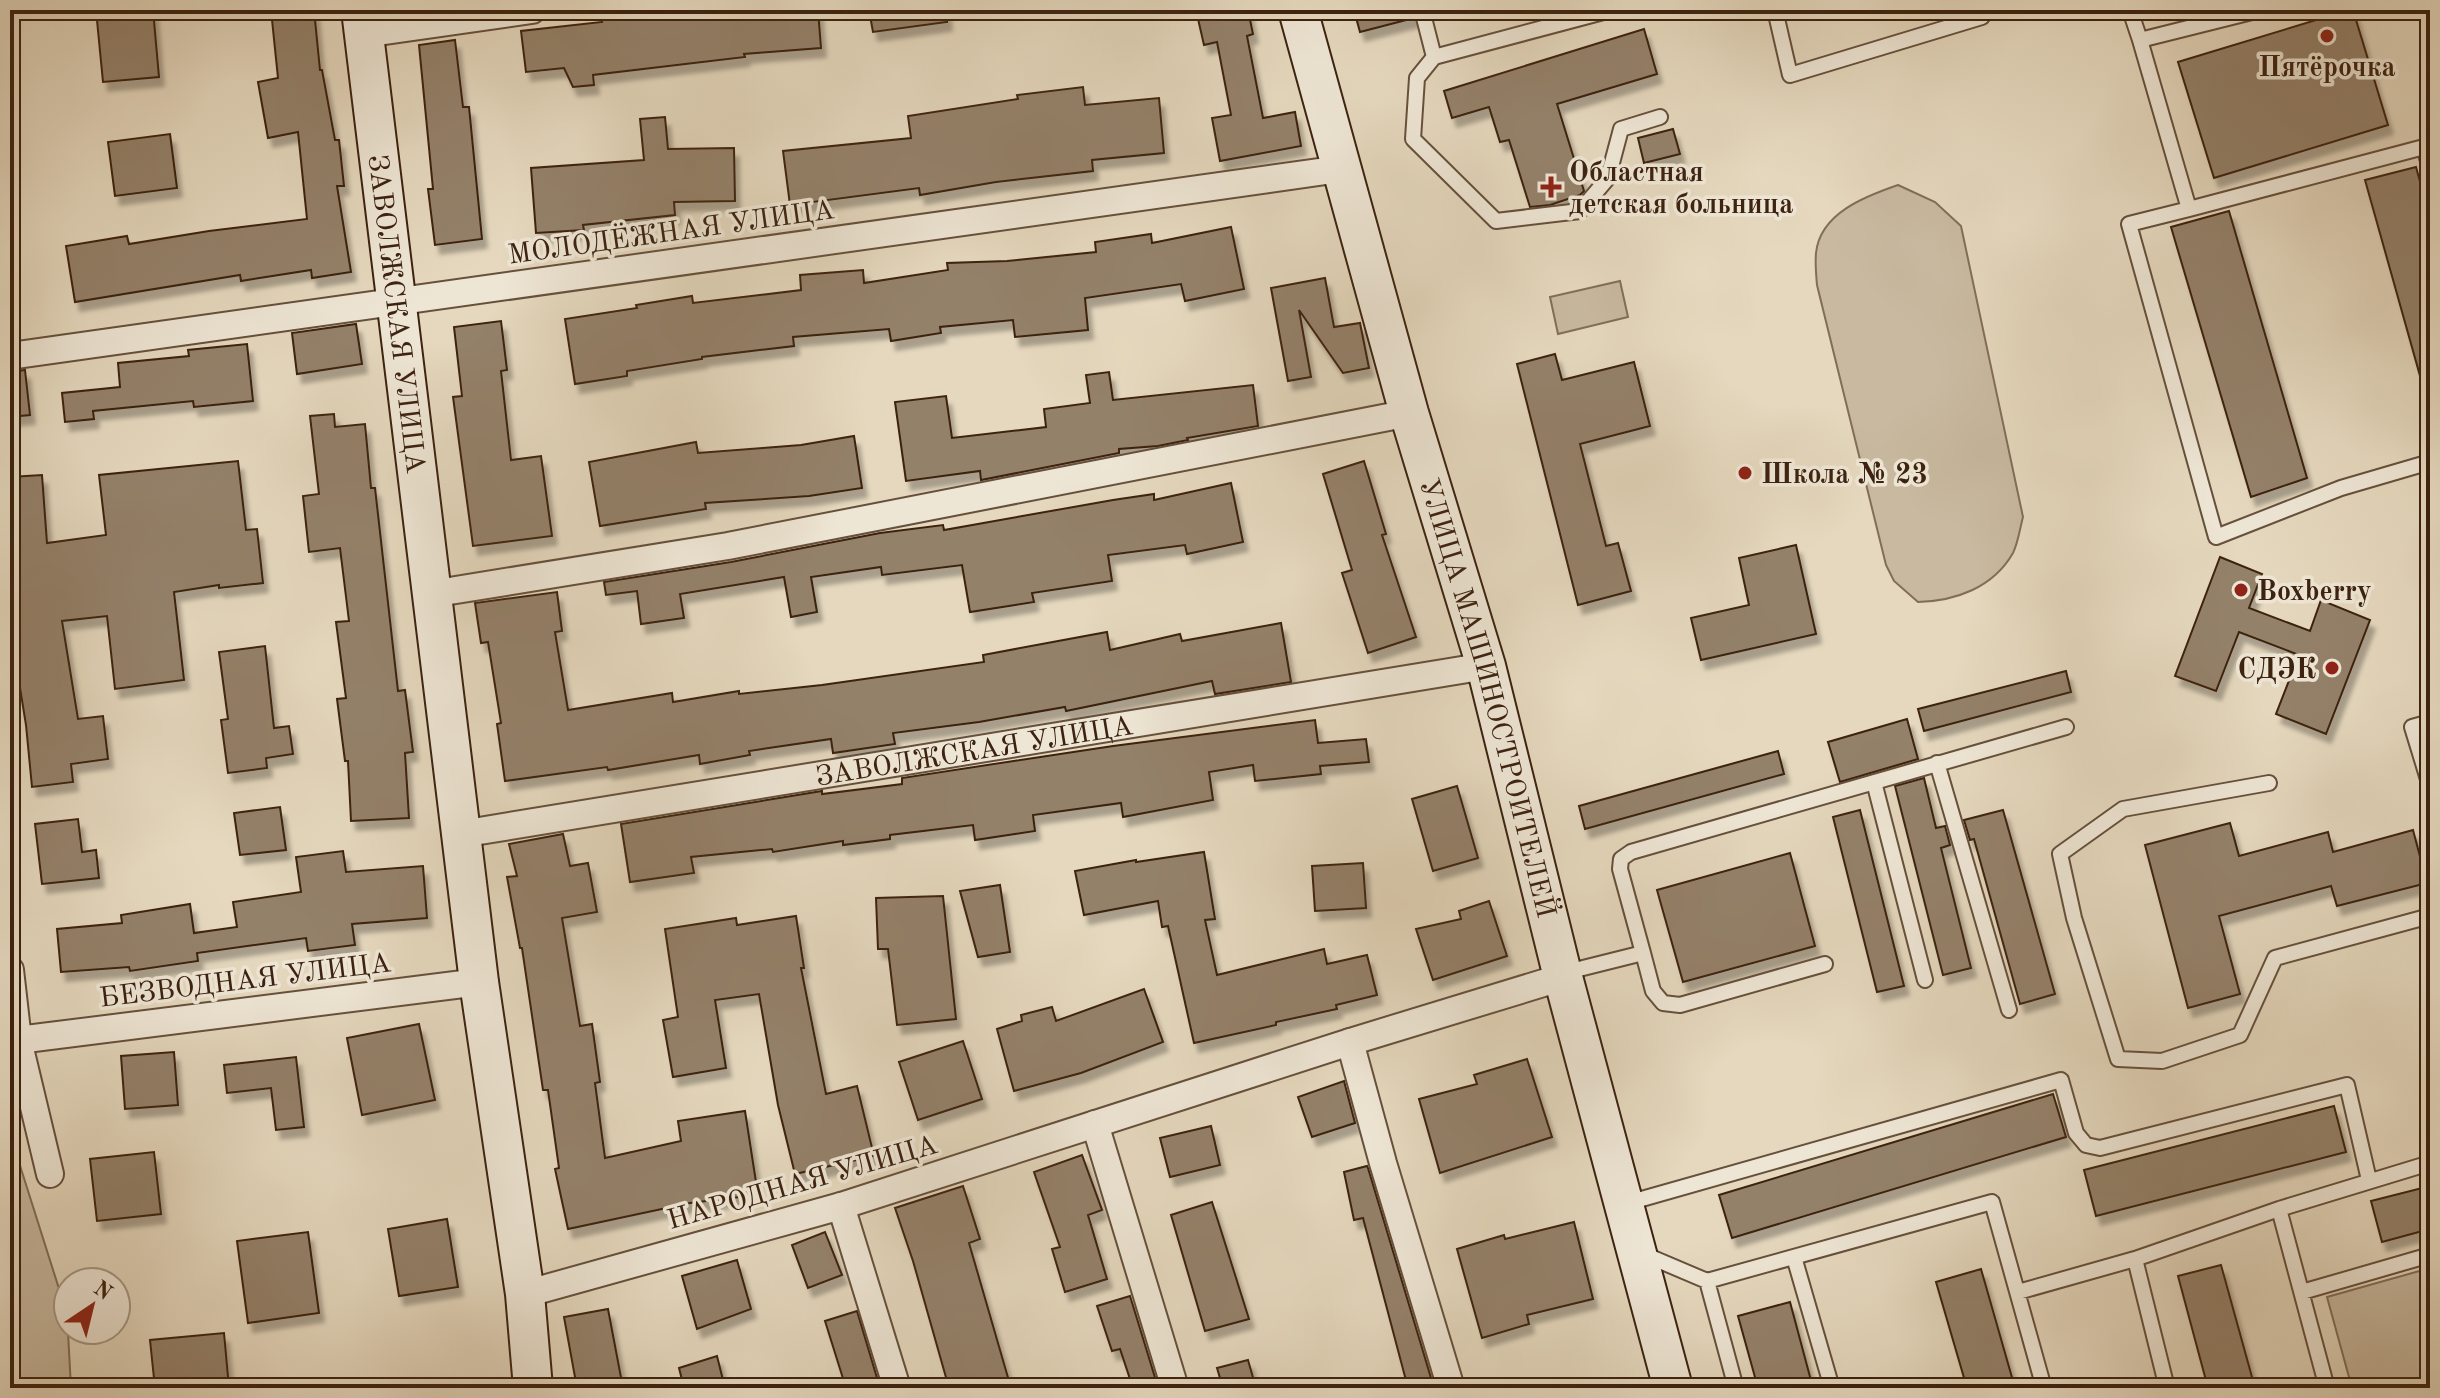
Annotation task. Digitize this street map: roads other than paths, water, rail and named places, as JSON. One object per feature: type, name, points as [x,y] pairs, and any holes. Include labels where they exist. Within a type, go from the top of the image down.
[{"type":"street","name":"ЗАВОЛЖСКАЯ УЛИЦА","points":[[532,10],[362,22],[479,982],[525,1294],[533,1388]]},
{"type":"street","name":"УЛИЦА МАШИНОСТРОИТЕЛЕЙ","points":[[1298,10],[1409,413],[1486,666],[1563,977],[1673,1388]]},
{"type":"street","name":"МОЛОДЁЖНАЯ УЛИЦА","points":[[10,356],[1340,169]]},
{"type":"street","points":[[431,594],[728,546],[1409,413]]},
{"type":"street","name":"ЗАВОЛЖСКАЯ УЛИЦА","points":[[461,834],[1486,666]]},
{"type":"street","points":[[10,970],[18,1040],[50,1174]]},
{"type":"street","name":"НАРОДНАЯ УЛИЦА","points":[[525,1294],[841,1206],[1350,1042],[1563,977]]},
{"type":"street","name":"БЕЗВОДНАЯ УЛИЦА","points":[[18,1040],[479,982]]},
{"type":"street","points":[[1350,1042],[1451,1388]]},
{"type":"street","points":[[1095,1124],[1175,1388]]},
{"type":"street","points":[[841,1206],[897,1388]]},
{"type":"lane","points":[[1422,10],[1434,57]]},
{"type":"lane","points":[[1611,10],[1434,57],[1417,78],[1413,139],[1496,221],[1580,211],[1608,178],[1621,129],[1660,117]]},
{"type":"lane","points":[[1775,10],[1790,75],[1982,17],[1980,10]]},
{"type":"lane","points":[[2130,10],[2189,209]]},
{"type":"lane","points":[[2140,40],[2260,10]]},
{"type":"lane","points":[[2430,168],[2424,147],[2129,224],[2216,537],[2341,488],[2430,462]]},
{"type":"lane","points":[[2430,722],[2412,727],[2430,786]]},
{"type":"lane","points":[[1825,964],[1680,1005],[1663,1003],[1653,991],[1620,869],[1621,859],[1631,852],[2066,727]]},
{"type":"lane","points":[[1937,763],[2009,1010]]},
{"type":"lane","points":[[1874,782],[1925,980]]},
{"type":"lane","points":[[2269,783],[2123,809],[2060,854],[2074,918],[2118,1059],[2162,1061],[2240,1035],[2275,958],[2430,916]]},
{"type":"lane","points":[[1563,977],[1575,970],[1643,953]]},
{"type":"lane","points":[[1624,1204],[2061,1080],[2076,1133],[2086,1145],[2100,1148],[2347,1085],[2369,1180]]},
{"type":"lane","points":[[2018,1292],[2135,1259],[2279,1209],[2430,1163]]},
{"type":"lane","points":[[1636,1251],[1707,1281],[1992,1202],[2044,1388]]},
{"type":"lane","points":[[2279,1209],[2327,1388]]},
{"type":"lane","points":[[2302,1292],[2430,1255]]},
{"type":"lane","points":[[1794,1257],[1832,1388]]},
{"type":"lane","points":[[2135,1259],[2167,1388]]},
{"type":"lane","points":[[1707,1281],[1736,1388]]},
{"type":"place","name":"Пятёрочка","points":[[2327,36]]},
{"type":"place","name":"Областная детская больница","points":[[1551,187]]},
{"type":"place","name":"Школа № 23","points":[[1745,473]]},
{"type":"place","name":"Boxberry","points":[[2241,590]]},
{"type":"place","name":"СДЭК","points":[[2332,668]]}]
